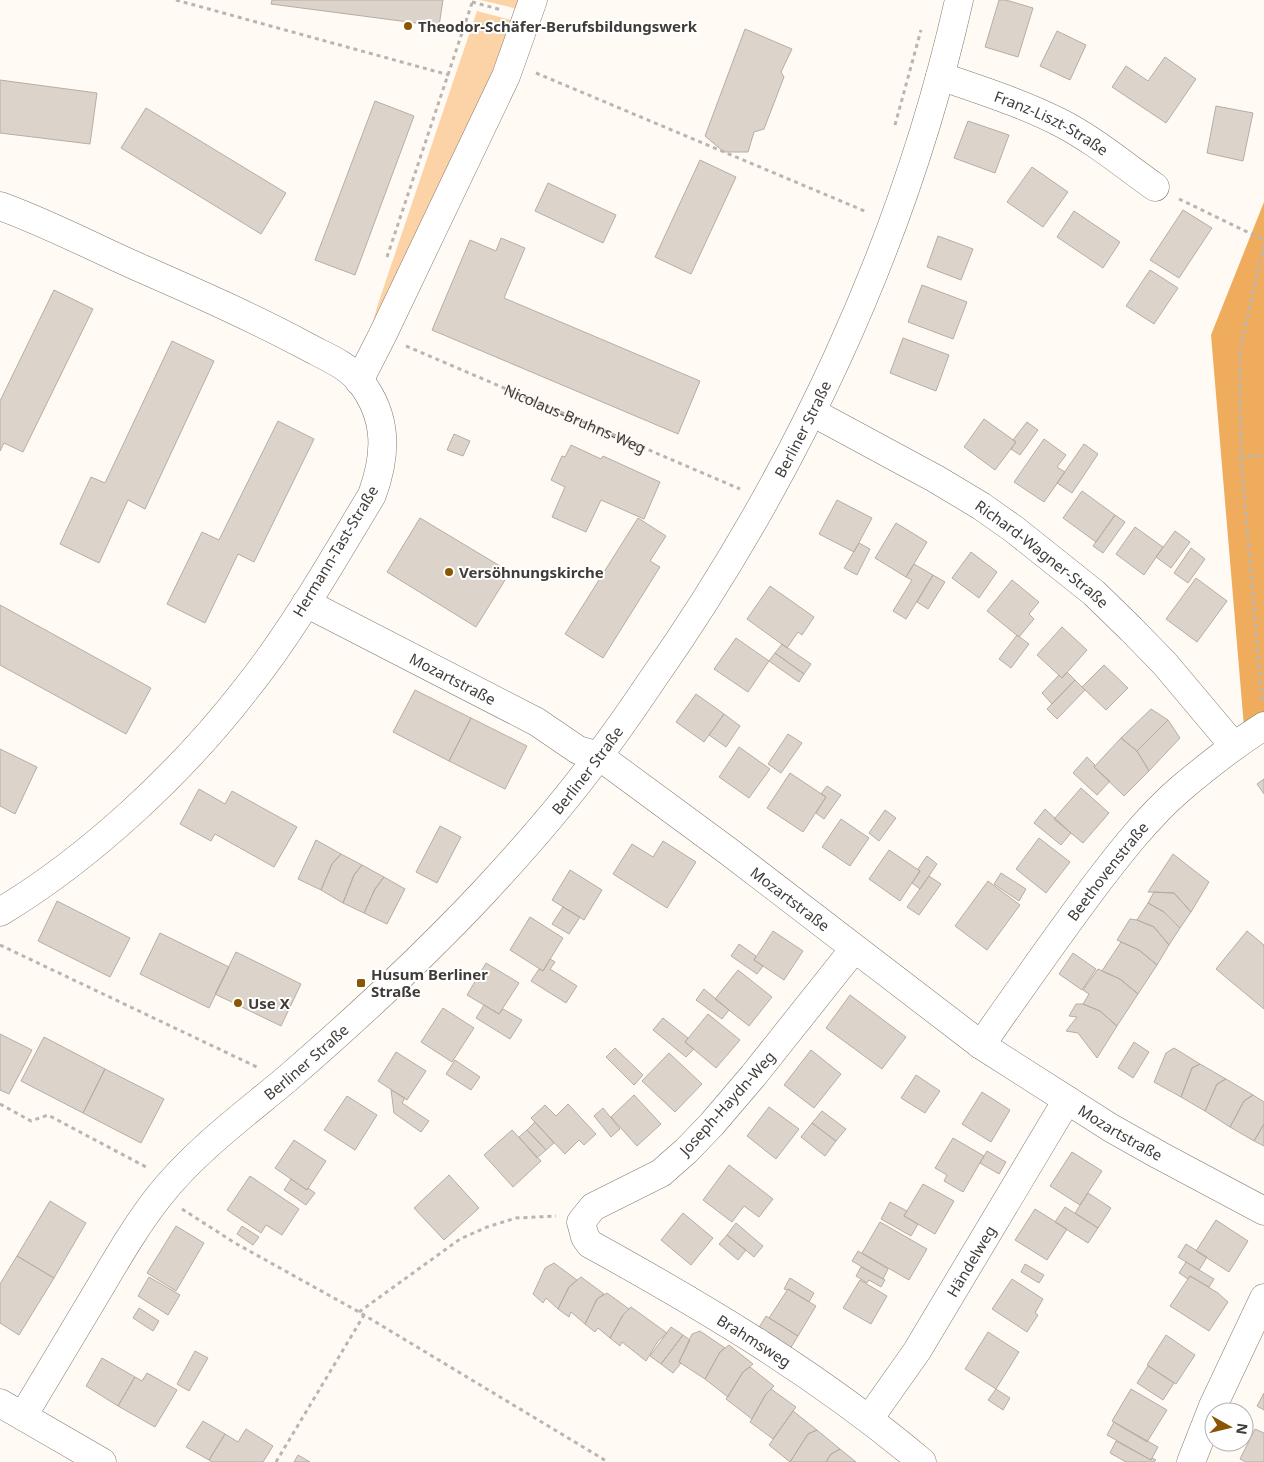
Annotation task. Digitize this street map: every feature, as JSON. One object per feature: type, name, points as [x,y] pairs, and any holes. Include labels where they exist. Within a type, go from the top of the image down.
[{"type":"street","points":[[359,381],[506,76],[533,0]]},
{"type":"street","name":"Berliner Straße","points":[[23,1416],[135,1229],[158,1183],[185,1168],[408,969],[447,930],[522,849],[599,756],[688,629],[766,501],[812,412],[851,328],[893,222],[920,143],[940,76],[959,0]]},
{"type":"street","name":"Franz-Liszt-Straße","points":[[940,76],[1038,112],[1062,124],[1087,139],[1155,187]]},
{"type":"street","name":"Hermann-Tast-Straße","points":[[0,206],[263,323],[345,367],[359,381],[380,418],[382,433],[382,458],[379,477],[372,495],[306,603],[247,689],[175,771],[129,814],[39,886],[0,912]]},
{"type":"street","name":"Richard-Wagner-Straße","points":[[812,412],[936,479],[982,506],[1015,530],[1094,593],[1131,629],[1165,664],[1234,746]]},
{"type":"street","name":"Mozartstraße","points":[[306,603],[537,722],[578,750],[599,756],[728,851],[981,1045],[1067,1100],[1159,1155],[1264,1211]]},
{"type":"street","name":"Beethovenstraße","points":[[981,1045],[1065,926],[1114,861],[1178,791],[1234,746],[1263,714]]},
{"type":"street","name":"Joseph-Haydn-Weg","points":[[583,1222],[598,1204],[661,1173],[686,1151],[753,1076],[854,949]]},
{"type":"street","name":"Händelweg","points":[[869,1419],[917,1351],[1067,1100]]},
{"type":"street","name":"Brahmsweg","points":[[583,1222],[590,1244],[684,1297],[770,1349],[829,1389],[922,1462]]},
{"type":"street","points":[[1191,1462],[1213,1406],[1264,1298]]},
{"type":"street","points":[[0,1402],[102,1462]]},
{"type":"path","points":[[176,0],[449,75]]},
{"type":"path","points":[[387,258],[449,75],[472,0]]},
{"type":"path","points":[[511,63],[893,222]]},
{"type":"path","points":[[1155,187],[1264,240]]},
{"type":"path","points":[[1263,714],[1240,458],[1240,350],[1264,244]]},
{"type":"path","name":"Nicolaus-Bruhns-Weg","points":[[382,336],[766,501]]},
{"type":"path","points":[[1240,458],[1264,455]]},
{"type":"path","points":[[0,945],[265,1071]]},
{"type":"path","points":[[0,1104],[31,1120],[48,1115],[158,1183],[235,1243],[359,1312],[608,1462]]},
{"type":"path","points":[[359,1312],[460,1239],[487,1227],[516,1218],[583,1222]]},
{"type":"path","points":[[276,1462],[364,1315]]},
{"type":"shaded area","points":[[480,0],[521,0],[518,9]]},
{"type":"shaded area","points":[[477,11],[515,21],[459,164],[383,325],[373,322],[377,307]]},
{"type":"shaded area","points":[[1264,202],[1264,717],[1244,727],[1211,335]]},
{"type":"building","points":[[272,0],[443,0],[439,26],[271,4]]},
{"type":"building","points":[[999,0],[1006,0],[1033,8],[1018,57],[985,47]]},
{"type":"building","points":[[745,29],[792,49],[781,72],[784,77],[764,129],[754,132],[748,152],[724,152],[705,136]]},
{"type":"building","points":[[1057,31],[1086,45],[1070,80],[1040,66]]},
{"type":"building","points":[[1165,57],[1196,79],[1166,123],[1112,87],[1126,66],[1148,81]]},
{"type":"building","points":[[0,80],[97,93],[90,144],[0,133]]},
{"type":"building","points":[[375,101],[414,116],[355,275],[315,260]]},
{"type":"building","points":[[1216,106],[1253,113],[1243,161],[1207,153]]},
{"type":"building","points":[[146,108],[286,193],[261,234],[121,148]]},
{"type":"building","points":[[968,121],[1009,135],[995,173],[954,158]]},
{"type":"building","points":[[700,160],[736,177],[691,274],[655,257]]},
{"type":"building","points":[[1032,167],[1068,192],[1043,227],[1007,202]]},
{"type":"building","points":[[548,183],[616,215],[603,243],[535,211]]},
{"type":"building","points":[[1183,210],[1212,228],[1179,278],[1150,260]]},
{"type":"building","points":[[1074,211],[1120,242],[1103,268],[1057,237]]},
{"type":"building","points":[[938,236],[973,249],[961,280],[927,267]]},
{"type":"building","points":[[501,238],[525,248],[504,298],[700,381],[678,434],[432,330],[470,240],[496,251]]},
{"type":"building","points":[[1150,270],[1178,288],[1154,324],[1126,306]]},
{"type":"building","points":[[922,285],[967,302],[953,339],[908,322]]},
{"type":"building","points":[[54,290],[93,309],[23,452],[4,443],[0,451],[0,401]]},
{"type":"building","points":[[903,338],[949,355],[936,391],[890,373]]},
{"type":"building","points":[[172,341],[214,361],[145,509],[128,500],[99,563],[60,544],[91,477],[105,483]]},
{"type":"building","points":[[984,419],[1016,442],[995,470],[964,447]]},
{"type":"building","points":[[278,421],[314,439],[254,562],[238,554],[205,623],[167,604],[202,532],[219,540]]},
{"type":"building","points":[[1027,422],[1038,430],[1020,455],[1011,449],[1016,442],[1013,440]]},
{"type":"building","points":[[454,434],[470,441],[463,456],[447,450]]},
{"type":"building","points":[[1044,439],[1066,455],[1057,467],[1065,472],[1044,502],[1014,482]]},
{"type":"building","points":[[1084,444],[1098,454],[1072,493],[1057,483]]},
{"type":"building","points":[[571,445],[601,459],[603,456],[660,482],[644,519],[601,500],[586,532],[552,517],[565,487],[551,480],[562,456],[565,457]]},
{"type":"building","points":[[1082,491],[1115,515],[1096,542],[1063,518]]},
{"type":"building","points":[[837,500],[872,518],[854,552],[819,534]]},
{"type":"building","points":[[1115,515],[1125,522],[1103,553],[1093,546]]},
{"type":"building","name":"Versöhnungskirche","points":[[420,518],[510,572],[476,627],[387,572]]},
{"type":"building","points":[[638,518],[666,536],[650,561],[660,567],[603,658],[565,634]]},
{"type":"building","points":[[896,523],[927,542],[906,577],[875,558]]},
{"type":"building","points":[[1135,527],[1163,547],[1144,575],[1116,554]]},
{"type":"building","points":[[1175,531],[1190,542],[1171,568],[1156,557]]},
{"type":"building","points":[[859,543],[870,549],[857,575],[844,568]]},
{"type":"building","points":[[1191,548],[1205,559],[1188,583],[1174,573]]},
{"type":"building","points":[[971,552],[997,572],[979,598],[952,578]]},
{"type":"building","points":[[914,564],[933,575],[906,619],[893,611],[912,580],[906,577]]},
{"type":"building","points":[[933,575],[945,582],[928,609],[917,602]]},
{"type":"building","points":[[1196,578],[1227,601],[1197,642],[1166,619]]},
{"type":"building","points":[[1012,580],[1039,602],[1029,614],[1034,619],[1019,637],[987,611]]},
{"type":"building","points":[[770,586],[814,617],[802,635],[798,632],[787,648],[747,619]]},
{"type":"building","points":[[0,605],[151,688],[126,734],[0,665]]},
{"type":"building","points":[[1062,627],[1087,650],[1062,678],[1037,655]]},
{"type":"building","points":[[1017,635],[1029,644],[1011,668],[999,659]]},
{"type":"building","points":[[736,638],[769,661],[748,692],[714,669]]},
{"type":"building","points":[[782,644],[811,664],[804,674],[775,653]]},
{"type":"building","points":[[775,653],[804,674],[799,682],[769,661]]},
{"type":"building","points":[[1104,665],[1128,688],[1106,710],[1082,687]]},
{"type":"building","points":[[1067,672],[1075,680],[1052,704],[1042,693],[1059,675],[1062,678]]},
{"type":"building","points":[[1075,680],[1085,690],[1057,719],[1047,709]]},
{"type":"building","points":[[415,690],[471,718],[449,761],[393,732]]},
{"type":"building","points":[[696,694],[724,714],[704,742],[676,722]]},
{"type":"building","points":[[1151,709],[1168,720],[1137,751],[1121,738]]},
{"type":"building","points":[[724,714],[740,726],[726,747],[709,735]]},
{"type":"building","points":[[471,718],[527,746],[505,789],[449,761]]},
{"type":"building","points":[[1168,720],[1180,738],[1149,771],[1137,751]]},
{"type":"building","points":[[788,734],[802,743],[781,773],[768,764]]},
{"type":"building","points":[[1121,738],[1137,751],[1149,771],[1124,796],[1094,767]]},
{"type":"building","points":[[739,747],[770,769],[749,798],[719,777]]},
{"type":"building","points":[[0,749],[37,767],[15,814],[0,806]]},
{"type":"building","points":[[1087,757],[1095,765],[1094,767],[1110,781],[1097,795],[1073,773]]},
{"type":"building","points":[[790,773],[826,797],[803,832],[767,808]]},
{"type":"building","points":[[1264,779],[1264,794],[1257,784]]},
{"type":"building","points":[[827,786],[841,795],[824,819],[816,813],[826,797],[821,794]]},
{"type":"building","points":[[1081,788],[1109,813],[1083,843],[1054,819]]},
{"type":"building","points":[[199,789],[225,804],[232,791],[297,827],[274,867],[215,834],[211,841],[180,824]]},
{"type":"building","points":[[1045,809],[1071,833],[1061,845],[1034,823]]},
{"type":"building","points":[[885,810],[896,818],[879,841],[869,833]]},
{"type":"building","points":[[841,819],[869,838],[850,866],[822,847]]},
{"type":"building","points":[[440,826],[461,837],[437,883],[416,872]]},
{"type":"building","points":[[1039,838],[1070,862],[1046,893],[1016,869]]},
{"type":"building","points":[[316,840],[341,854],[332,864],[321,890],[298,879]]},
{"type":"building","points":[[663,841],[696,862],[667,908],[613,874],[632,844],[653,857]]},
{"type":"building","points":[[889,850],[920,871],[900,901],[869,879]]},
{"type":"building","points":[[341,854],[362,865],[354,875],[343,903],[321,890],[332,864]]},
{"type":"building","points":[[1173,854],[1209,882],[1191,912],[1174,893],[1148,892]]},
{"type":"building","points":[[927,856],[937,864],[920,889],[912,883],[920,871],[918,869]]},
{"type":"building","points":[[362,865],[384,877],[375,889],[364,913],[343,903],[354,875]]},
{"type":"building","points":[[570,870],[602,890],[584,920],[552,900]]},
{"type":"building","points":[[1001,873],[1026,889],[1019,901],[994,884]]},
{"type":"building","points":[[929,876],[941,884],[919,915],[907,907]]},
{"type":"building","points":[[384,877],[405,889],[387,924],[364,913],[375,889]]},
{"type":"building","points":[[988,881],[1020,905],[987,950],[955,926]]},
{"type":"building","points":[[1154,892],[1174,893],[1191,912],[1180,928],[1164,912],[1148,903]]},
{"type":"building","points":[[57,901],[130,938],[110,977],[38,941]]},
{"type":"building","points":[[1148,903],[1164,912],[1180,928],[1169,945],[1154,927],[1137,920]]},
{"type":"building","points":[[563,907],[580,917],[569,934],[552,924]]},
{"type":"building","points":[[530,917],[563,938],[543,971],[510,950]]},
{"type":"building","points":[[1130,919],[1154,927],[1169,945],[1157,965],[1139,950],[1117,940]]},
{"type":"building","points":[[773,931],[803,951],[784,980],[754,960]]},
{"type":"building","points":[[1247,931],[1264,945],[1264,1009],[1216,969]]},
{"type":"building","points":[[160,933],[229,967],[209,1008],[140,974]]},
{"type":"building","points":[[1121,942],[1139,950],[1157,965],[1138,994],[1120,979],[1102,971]]},
{"type":"building","points":[[739,944],[756,956],[754,960],[763,966],[757,974],[731,956]]},
{"type":"building","points":[[236,952],[301,984],[281,1026],[215,994]]},
{"type":"building","points":[[1073,953],[1096,969],[1082,990],[1059,974]]},
{"type":"building","points":[[550,959],[555,962],[550,969],[577,986],[566,1003],[531,981],[539,969],[543,971]]},
{"type":"building","points":[[486,963],[519,983],[499,1014],[467,995]]},
{"type":"building","points":[[1098,969],[1120,979],[1138,994],[1117,1026],[1100,1011],[1083,1004],[1089,994],[1083,990]]},
{"type":"building","points":[[738,970],[772,997],[749,1026],[715,999]]},
{"type":"building","points":[[704,989],[729,1010],[722,1019],[696,1000]]},
{"type":"building","points":[[850,995],[906,1037],[882,1069],[826,1028]]},
{"type":"building","points":[[1076,1004],[1083,1004],[1100,1011],[1117,1026],[1097,1058],[1078,1033],[1066,1031],[1077,1017],[1069,1016]]},
{"type":"building","points":[[484,1005],[499,1014],[503,1009],[522,1020],[510,1039],[476,1018]]},
{"type":"building","points":[[443,1008],[474,1028],[452,1062],[421,1042]]},
{"type":"building","points":[[708,1014],[740,1040],[716,1068],[685,1042]]},
{"type":"building","points":[[663,1018],[688,1038],[685,1042],[694,1049],[686,1057],[653,1030]]},
{"type":"building","points":[[0,1034],[32,1050],[9,1094],[0,1090]]},
{"type":"building","points":[[44,1037],[105,1069],[83,1113],[21,1081]]},
{"type":"building","points":[[1134,1042],[1149,1052],[1133,1078],[1118,1068]]},
{"type":"building","points":[[615,1048],[643,1075],[634,1085],[606,1057]]},
{"type":"building","points":[[1174,1048],[1200,1064],[1192,1068],[1181,1097],[1154,1082],[1166,1053]]},
{"type":"building","points":[[811,1050],[841,1074],[814,1108],[784,1085]]},
{"type":"building","points":[[396,1052],[426,1071],[407,1100],[378,1081]]},
{"type":"building","points":[[669,1053],[702,1084],[675,1112],[642,1081]]},
{"type":"building","points":[[455,1060],[480,1077],[471,1090],[446,1074]]},
{"type":"building","points":[[1200,1064],[1226,1079],[1217,1084],[1205,1111],[1181,1097],[1192,1068]]},
{"type":"building","points":[[105,1069],[164,1099],[141,1143],[83,1113]]},
{"type":"building","points":[[916,1075],[940,1091],[925,1113],[901,1098]]},
{"type":"building","points":[[1226,1079],[1253,1095],[1244,1101],[1230,1127],[1205,1111],[1217,1084]]},
{"type":"building","points":[[391,1090],[405,1098],[402,1103],[429,1121],[421,1132],[394,1113]]},
{"type":"building","points":[[982,1092],[1010,1110],[991,1142],[962,1124]]},
{"type":"building","points":[[634,1095],[661,1124],[637,1146],[611,1117]]},
{"type":"building","points":[[1253,1095],[1264,1102],[1264,1124],[1254,1141],[1230,1127],[1244,1101]]},
{"type":"building","points":[[347,1096],[377,1115],[355,1150],[324,1130]]},
{"type":"building","points":[[568,1104],[596,1134],[584,1145],[579,1140],[565,1154],[531,1118],[545,1105],[556,1116]]},
{"type":"building","points":[[769,1107],[799,1129],[776,1159],[747,1136]]},
{"type":"building","points":[[603,1108],[620,1129],[611,1137],[594,1116]]},
{"type":"building","points":[[822,1111],[846,1129],[836,1141],[812,1123]]},
{"type":"building","points":[[535,1122],[554,1143],[546,1150],[527,1130]]},
{"type":"building","points":[[812,1123],[836,1141],[825,1156],[801,1137]]},
{"type":"building","points":[[1264,1124],[1264,1146],[1254,1141]]},
{"type":"building","points":[[512,1130],[541,1161],[513,1187],[484,1155]]},
{"type":"building","points":[[527,1130],[546,1150],[537,1158],[519,1137]]},
{"type":"building","points":[[953,1138],[984,1156],[963,1192],[944,1181],[947,1175],[935,1168]]},
{"type":"building","points":[[294,1140],[326,1161],[307,1190],[275,1168]]},
{"type":"building","points":[[987,1151],[1006,1162],[999,1174],[980,1163]]},
{"type":"building","points":[[1072,1152],[1102,1171],[1080,1205],[1050,1186]]},
{"type":"building","points":[[729,1165],[773,1199],[759,1217],[744,1206],[732,1222],[703,1200]]},
{"type":"building","points":[[449,1175],[479,1208],[444,1240],[414,1208]]},
{"type":"building","points":[[250,1176],[299,1209],[282,1235],[266,1225],[261,1233],[227,1210]]},
{"type":"building","points":[[291,1179],[315,1193],[306,1205],[284,1190]]},
{"type":"building","points":[[923,1184],[954,1201],[935,1234],[904,1216]]},
{"type":"building","points":[[1088,1193],[1111,1208],[1098,1228],[1075,1213]]},
{"type":"building","points":[[50,1201],[86,1223],[54,1278],[17,1256]]},
{"type":"building","points":[[890,1202],[907,1211],[904,1216],[918,1224],[911,1236],[881,1219]]},
{"type":"building","points":[[1065,1207],[1098,1228],[1088,1243],[1055,1222]]},
{"type":"building","points":[[1035,1209],[1067,1229],[1047,1260],[1015,1240]]},
{"type":"building","points":[[683,1213],[713,1238],[691,1265],[661,1240]]},
{"type":"building","points":[[1216,1220],[1248,1241],[1229,1272],[1196,1251]]},
{"type":"building","points":[[880,1222],[927,1249],[909,1280],[862,1253]]},
{"type":"building","points":[[736,1223],[763,1246],[754,1257],[727,1235]]},
{"type":"building","points":[[176,1226],[204,1243],[176,1291],[147,1273]]},
{"type":"building","points":[[242,1226],[259,1237],[253,1245],[237,1234]]},
{"type":"building","points":[[727,1235],[746,1250],[738,1260],[719,1244]]},
{"type":"building","points":[[1186,1244],[1207,1257],[1199,1270],[1178,1257]]},
{"type":"building","points":[[858,1251],[888,1269],[883,1279],[852,1261]]},
{"type":"building","points":[[17,1256],[54,1278],[19,1335],[0,1323],[0,1284]]},
{"type":"building","points":[[1186,1262],[1214,1279],[1209,1287],[1190,1276],[1188,1279],[1179,1273]]},
{"type":"building","points":[[554,1263],[577,1280],[569,1287],[558,1309],[546,1298],[543,1303],[533,1294],[545,1268]]},
{"type":"building","points":[[1025,1264],[1044,1275],[1039,1283],[1021,1272]]},
{"type":"building","points":[[861,1267],[885,1280],[881,1287],[869,1280],[867,1283],[856,1276]]},
{"type":"building","points":[[1190,1276],[1218,1293],[1228,1302],[1209,1331],[1170,1306]]},
{"type":"building","points":[[149,1277],[180,1295],[168,1315],[138,1296]]},
{"type":"building","points":[[581,1277],[604,1294],[597,1299],[585,1324],[571,1312],[569,1317],[558,1309],[569,1287]]},
{"type":"building","points":[[790,1278],[814,1293],[809,1302],[788,1289],[784,1289]]},
{"type":"building","points":[[1012,1279],[1043,1299],[1035,1313],[1038,1315],[1027,1332],[992,1309]]},
{"type":"building","points":[[860,1280],[887,1296],[871,1324],[843,1308]]},
{"type":"building","points":[[788,1289],[816,1306],[798,1336],[769,1318]]},
{"type":"building","points":[[607,1293],[629,1309],[623,1315],[610,1338],[598,1328],[595,1332],[585,1324],[597,1299]]},
{"type":"building","points":[[631,1307],[667,1333],[658,1341],[646,1361],[622,1342],[620,1346],[610,1338],[623,1315]]},
{"type":"building","points":[[139,1308],[159,1321],[153,1331],[133,1318]]},
{"type":"building","points":[[766,1316],[798,1336],[790,1349],[758,1329]]},
{"type":"building","points":[[671,1327],[683,1335],[661,1364],[650,1356]]},
{"type":"building","points":[[700,1331],[725,1348],[720,1352],[705,1379],[679,1362],[692,1334]]},
{"type":"building","points":[[988,1332],[1019,1352],[996,1389],[965,1369]]},
{"type":"building","points":[[683,1335],[690,1340],[679,1362],[681,1363],[673,1373],[661,1364]]},
{"type":"building","points":[[1166,1335],[1195,1355],[1176,1384],[1147,1365]]},
{"type":"building","points":[[729,1345],[753,1364],[743,1372],[728,1397],[705,1379],[720,1352]]},
{"type":"building","points":[[195,1351],[208,1358],[189,1391],[177,1384]]},
{"type":"building","points":[[102,1358],[135,1377],[118,1406],[86,1386]]},
{"type":"building","points":[[1148,1366],[1174,1383],[1163,1400],[1137,1383]]},
{"type":"building","points":[[750,1367],[774,1386],[766,1394],[752,1419],[726,1399],[743,1372]]},
{"type":"building","points":[[147,1373],[177,1390],[155,1427],[118,1406],[135,1377],[142,1381]]},
{"type":"building","points":[[771,1389],[796,1407],[773,1439],[750,1422],[766,1394]]},
{"type":"building","points":[[996,1389],[1010,1398],[1003,1410],[988,1400]]},
{"type":"building","points":[[1131,1389],[1167,1410],[1147,1442],[1112,1421]]},
{"type":"building","points":[[1264,1393],[1264,1410],[1257,1406]]},
{"type":"building","points":[[793,1411],[817,1430],[808,1434],[790,1462],[769,1445]]},
{"type":"building","points":[[203,1421],[225,1434],[209,1460],[186,1447]]},
{"type":"building","points":[[1114,1422],[1158,1447],[1151,1460],[1107,1435]]},
{"type":"building","points":[[246,1429],[273,1446],[263,1462],[212,1462],[209,1460],[225,1434],[238,1442]]},
{"type":"building","points":[[1255,1429],[1264,1433],[1264,1462],[1246,1462],[1240,1459],[1244,1452],[1254,1452]]},
{"type":"building","points":[[817,1430],[840,1449],[831,1454],[826,1462],[790,1462],[808,1434]]},
{"type":"building","points":[[1116,1441],[1151,1460],[1152,1458],[1156,1460],[1154,1462],[1126,1462],[1110,1453]]},
{"type":"building","points":[[840,1449],[856,1462],[826,1462],[831,1454]]},
{"type":"building","points":[[298,1455],[310,1462],[294,1462]]},
{"type":"place","name":"Theodor-Schäfer-Berufsbildungswerk","points":[[408,26]]},
{"type":"place","name":"Versöhnungskirche","points":[[449,572]]},
{"type":"place","name":"Husum Berliner Straße","points":[[361,983]]},
{"type":"place","name":"Use X","points":[[238,1003]]}]
